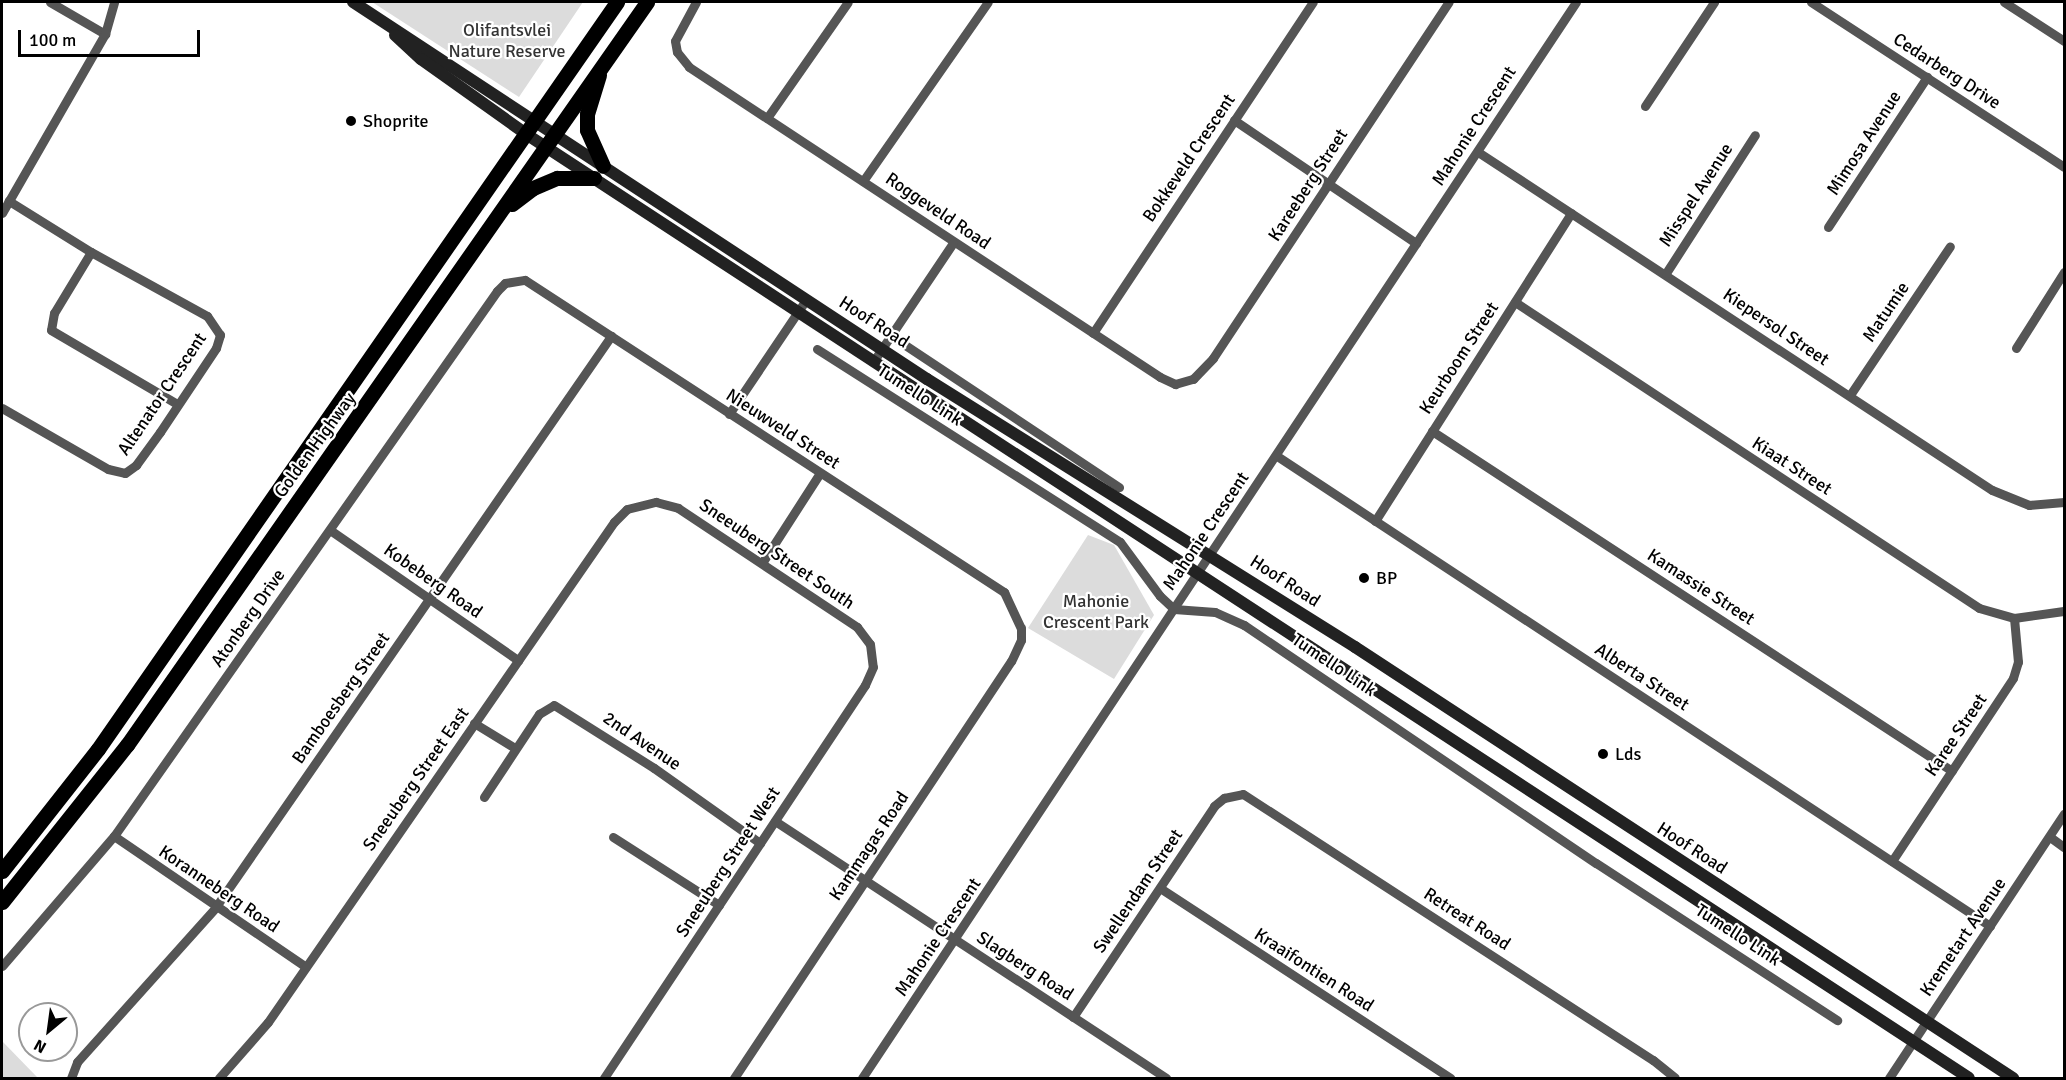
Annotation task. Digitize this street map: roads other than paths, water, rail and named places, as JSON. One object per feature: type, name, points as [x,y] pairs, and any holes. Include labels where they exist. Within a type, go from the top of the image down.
[{"type":"main road","name":"Hoof Road","points":[[353,2],[380,20],[421,59],[1211,555],[2013,1078]]},
{"type":"main road","name":"Golden Highway","points":[[2,871],[98,749],[617,2]]},
{"type":"main road","name":"Golden Highway","points":[[2,902],[127,745],[500,213],[548,140],[647,2]]},
{"type":"main road","points":[[500,213],[544,182],[598,172],[587,130],[591,101],[603,63]]},
{"type":"main road","name":"Hoof Road","points":[[598,172],[798,313],[1969,1078]]},
{"type":"street","points":[[50,2],[105,34]]},
{"type":"street","points":[[2,213],[105,34],[114,2]]},
{"type":"street","name":"Roggeveld Road","points":[[696,2],[676,36],[677,52],[689,67],[953,243],[1160,377],[1175,384],[1188,382]]},
{"type":"street","points":[[767,118],[848,2]]},
{"type":"street","points":[[863,181],[988,2]]},
{"type":"street","name":"Bokkeveld Crescent","points":[[1093,333],[1313,2]]},
{"type":"street","name":"Kareeberg Street","points":[[1188,382],[1213,358],[1449,2]]},
{"type":"street","name":"Mahonie Crescent","points":[[863,1078],[1576,2]]},
{"type":"street","points":[[1645,106],[1714,2]]},
{"type":"street","name":"Cedarberg Drive","points":[[1811,2],[2064,168]]},
{"type":"street","points":[[2004,2],[2064,41]]},
{"type":"street","name":"Mimosa Avenue","points":[[1828,227],[1927,77]]},
{"type":"street","points":[[1234,120],[1416,243]]},
{"type":"street","name":"Misspel Avenue","points":[[1666,273],[1755,135]]},
{"type":"street","name":"Kiepersol Street","points":[[1478,152],[2007,498],[2029,505],[2064,502]]},
{"type":"street","name":"Altenator Crescent","points":[[2,408],[121,473],[136,465],[216,348],[220,330],[207,316],[91,252],[9,201]]},
{"type":"street","name":"Keurboom Street","points":[[1375,521],[1571,213]]},
{"type":"street","points":[[873,362],[953,243]]},
{"type":"street","name":"Matumie","points":[[1850,395],[1950,246]]},
{"type":"street","points":[[91,252],[54,313],[51,330],[177,404]]},
{"type":"street","points":[[2016,348],[2064,272]]},
{"type":"street","name":"Nieuwveld Street","points":[[509,281],[532,282],[729,414],[1004,592],[1022,628]]},
{"type":"street","name":"Atonberg Drive","points":[[2,966],[114,837],[497,291],[509,281]]},
{"type":"street","points":[[729,414],[806,300]]},
{"type":"street","name":"Kiaat Street","points":[[1515,302],[1980,608],[2014,618],[2064,611]]},
{"type":"street","name":"Tumello Link","points":[[891,335],[1119,487]]},
{"type":"street","name":"Bamboesberg Street","points":[[71,1078],[77,1062],[214,908],[430,600],[611,336]]},
{"type":"street","name":"Tumello Link","points":[[817,349],[1120,542],[1174,609],[1215,612],[1244,625],[1596,863],[1837,1020]]},
{"type":"street","name":"Kamassie Street","points":[[1432,431],[1952,771]]},
{"type":"street","name":"Alberta Street","points":[[1277,456],[1990,926]]},
{"type":"street","points":[[762,563],[820,473]]},
{"type":"street","name":"Sneeuberg Street South","points":[[642,503],[669,504],[762,563],[856,627],[870,644],[873,660]]},
{"type":"street","name":"Sneeuberg Street East","points":[[219,1078],[268,1022],[620,514],[642,503]]},
{"type":"street","name":"Kobeberg Road","points":[[330,530],[518,660]]},
{"type":"street","name":"Karee Street","points":[[1892,861],[2013,678],[2018,662],[2014,618]]},
{"type":"street","name":"Kammagas Road","points":[[734,1078],[1011,661],[1021,640],[1022,628]]},
{"type":"street","name":"Sneeuberg Street West","points":[[604,1078],[865,685],[873,660]]},
{"type":"street","name":"2nd Avenue","points":[[484,797],[515,748],[544,709],[558,706],[760,843]]},
{"type":"street","points":[[474,723],[515,748]]},
{"type":"street","name":"Swellendam Street","points":[[1073,1017],[1214,806],[1237,794]]},
{"type":"street","name":"Retreat Road","points":[[1237,794],[1249,796],[1675,1078]]},
{"type":"street","name":"Kremetart Avenue","points":[[1889,1078],[2064,814]]},
{"type":"street","name":"Slagberg Road","points":[[775,821],[1167,1078]]},
{"type":"street","name":"Koranneberg Road","points":[[114,837],[214,908],[306,967]]},
{"type":"street","points":[[613,837],[719,905]]},
{"type":"street","points":[[2050,837],[2064,847]]},
{"type":"street","name":"Kraaifontien Road","points":[[1160,888],[1450,1078]]},
{"type":"place","name":"Shoprite","points":[[351,121]]},
{"type":"place","name":"BP","points":[[1364,578]]},
{"type":"place","name":"Lds","points":[[1603,754]]},
{"type":"park label","name":"Olifantsvlei Nature Reserve","points":[[507,42]]},
{"type":"park label","name":"Mahonie Crescent Park","points":[[1096,612]]}]
